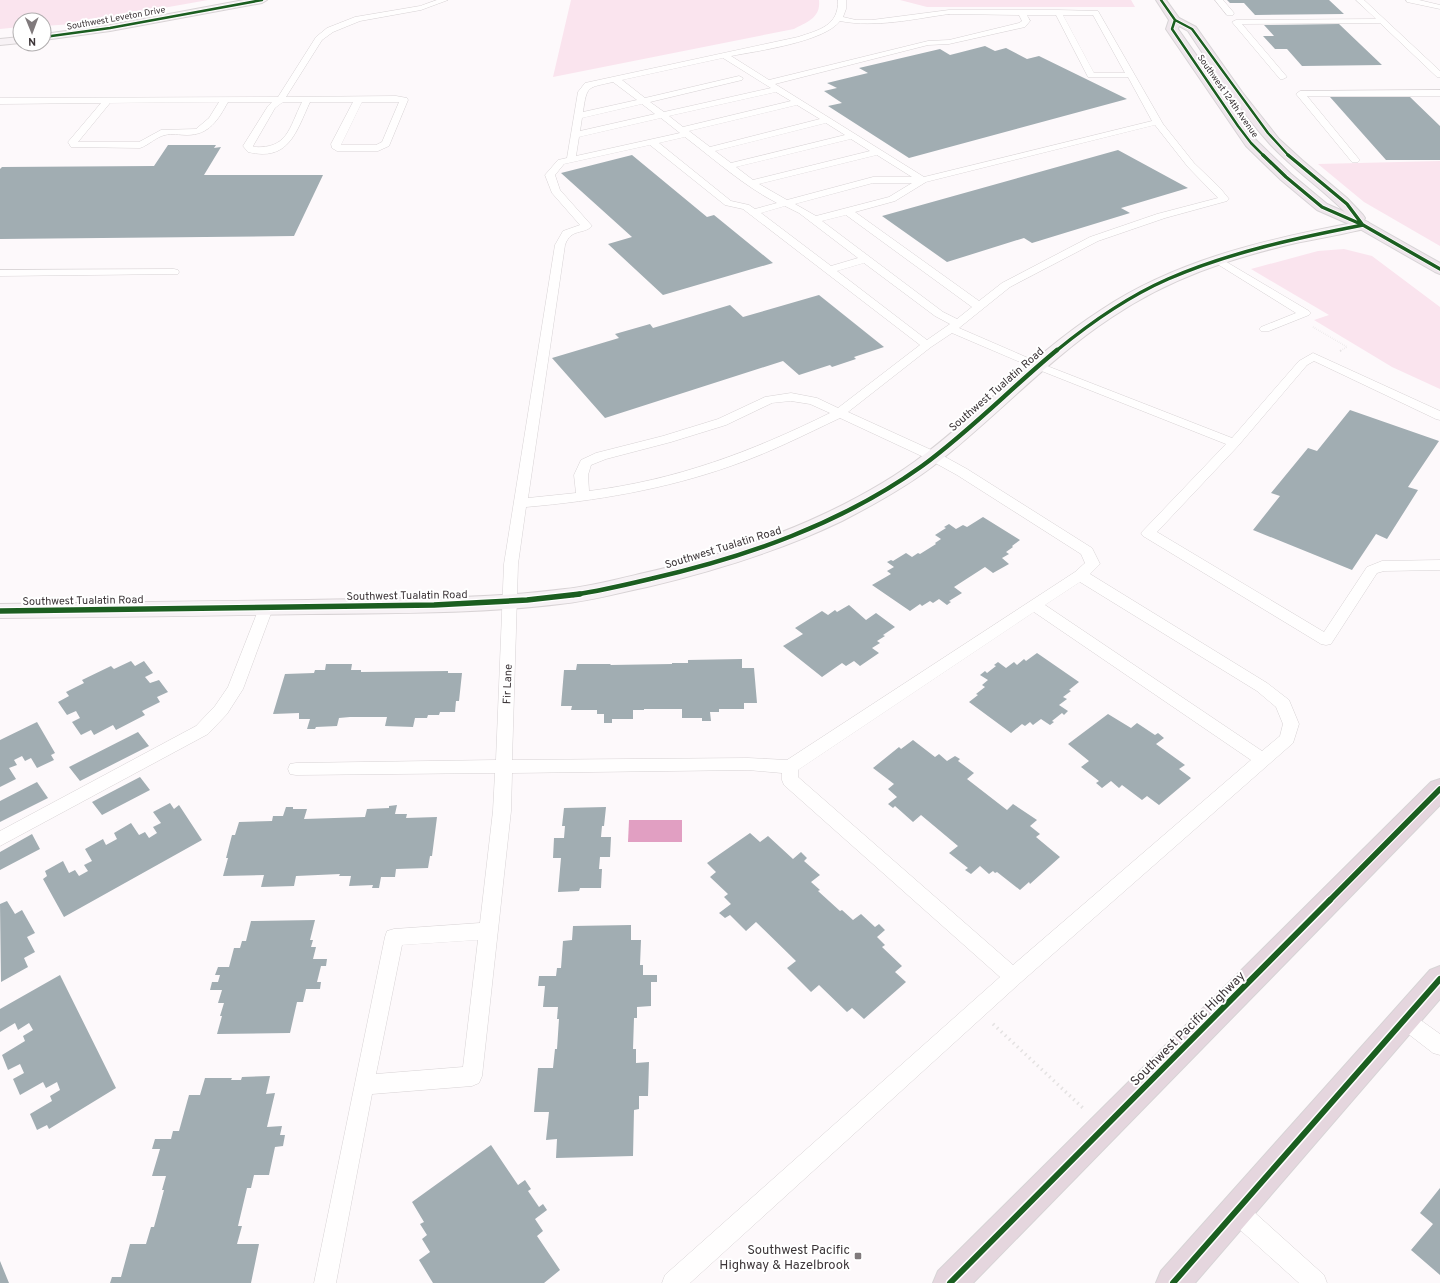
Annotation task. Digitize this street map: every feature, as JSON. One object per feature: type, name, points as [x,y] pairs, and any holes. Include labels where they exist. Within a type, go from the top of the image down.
[{"type":"highway","name":"Southwest Pacific Highway","points":[[950,1283],[1440,789]]},
{"type":"highway","points":[[1173,1283],[1440,979]]},
{"type":"main road","name":"Southwest Leveton Drive","points":[[52,36],[110,28],[262,0]]},
{"type":"main road","name":"Southwest 124th Avenue","points":[[1161,0],[1175,20],[1192,29],[1253,113],[1278,144],[1314,178],[1347,204],[1364,225]]},
{"type":"main road","name":"Southwest 124th Avenue","points":[[1175,20],[1172,29],[1227,110],[1251,143],[1286,177],[1322,207],[1364,225],[1440,269]]},
{"type":"main road","points":[[0,42],[12,41]]},
{"type":"main road","name":"Southwest Tualatin Road","points":[[0,611],[469,604],[561,596],[613,588],[670,575],[745,553],[787,538],[833,518],[906,476],[933,456],[1038,366],[1085,328],[1133,297],[1183,273],[1218,260],[1289,240],[1364,225]]},
{"type":"lane","points":[[307,100],[286,143],[274,149],[262,151],[251,150],[248,146],[272,106],[280,100],[319,39],[330,30],[358,19],[421,8],[444,0]]},
{"type":"lane","points":[[799,102],[652,142],[571,160],[582,92],[588,85],[800,39],[824,30],[839,19],[843,9],[842,0]]},
{"type":"lane","points":[[1219,0],[1230,13]]},
{"type":"lane","points":[[1360,0],[1440,76]]},
{"type":"lane","points":[[1410,0],[1440,7]]},
{"type":"lane","points":[[521,503],[607,493],[674,479],[727,463],[787,439],[838,414],[1006,285],[1094,239],[1161,216],[1224,199],[1217,190],[1191,165],[1157,122],[1096,13],[949,12],[872,22],[856,22],[839,19]]},
{"type":"lane","points":[[768,83],[928,44],[949,42],[1022,25],[1026,22],[1022,12]]},
{"type":"lane","points":[[1058,12],[1091,75],[1131,75]]},
{"type":"lane","points":[[1283,76],[1236,22],[1382,21]]},
{"type":"lane","points":[[726,56],[923,180]]},
{"type":"lane","points":[[578,116],[739,78]]},
{"type":"lane","points":[[615,79],[751,183],[767,194],[787,202],[814,220],[954,326],[1038,366],[1234,443]]},
{"type":"lane","points":[[575,135],[778,89]]},
{"type":"lane","points":[[1355,160],[1300,94],[1440,93]]},
{"type":"lane","points":[[107,101],[73,142],[74,145],[135,145],[149,142],[156,134],[164,132],[194,132],[202,130],[208,126],[225,100]]},
{"type":"lane","points":[[0,101],[225,100],[359,100],[404,100],[386,144],[378,148],[337,148],[336,144],[359,100]]},
{"type":"lane","points":[[709,150],[828,120]]},
{"type":"lane","points":[[753,212],[873,180],[923,180],[1157,122]]},
{"type":"lane","points":[[729,166],[852,136]]},
{"type":"lane","points":[[652,142],[728,203],[746,207],[927,345]]},
{"type":"lane","points":[[751,183],[878,152]]},
{"type":"lane","name":"Fir Lane","points":[[364,1085],[472,1076],[478,1031],[487,931],[502,811],[502,767],[511,564],[560,244],[562,237],[570,231],[587,226],[555,191],[550,175],[561,162],[571,160]]},
{"type":"lane","points":[[814,220],[892,199],[923,180]]},
{"type":"lane","points":[[847,211],[978,306]]},
{"type":"lane","points":[[829,270],[865,259]]},
{"type":"lane","points":[[1218,260],[1305,313],[1266,329]]},
{"type":"lane","points":[[0,273],[174,272]]},
{"type":"lane","points":[[1440,416],[1313,356],[1303,363],[1234,443],[1148,533],[1326,640],[1372,570],[1382,566],[1440,565]]},
{"type":"lane","points":[[296,770],[748,764],[790,768],[1080,575],[1093,564],[1087,551],[962,472],[933,456],[838,414],[813,401],[791,397],[769,400],[722,422],[601,456],[586,463],[581,475],[583,496]]},
{"type":"lane","points":[[673,1283],[1013,977],[1287,739],[1291,724],[1283,704],[1262,686],[1080,575]]},
{"type":"lane","points":[[1034,605],[1263,760]]},
{"type":"lane","points":[[0,839],[202,730],[221,710],[235,689],[266,608]]},
{"type":"lane","points":[[790,768],[790,780],[1013,977]]},
{"type":"lane","points":[[325,1283],[394,937],[487,931]]},
{"type":"lane","points":[[1405,1020],[1440,1046]]},
{"type":"lane","points":[[1236,1211],[1316,1283]]},
{"type":"path","points":[[977,1010],[1104,1127]]},
{"type":"shaded area","points":[[0,0],[208,0],[73,24],[52,25],[52,12],[12,12],[12,28],[0,29]]},
{"type":"shaded area","points":[[571,0],[819,0],[819,6],[818,11],[812,19],[794,29],[553,77]]},
{"type":"shaded area","points":[[900,0],[1131,0],[1135,7],[927,7]]},
{"type":"shaded area","points":[[1440,161],[1440,246],[1364,202],[1318,164]]},
{"type":"shaded area","points":[[1344,249],[1372,256],[1440,307],[1440,389],[1392,367],[1314,320],[1329,315],[1251,269],[1318,251]]},
{"type":"shaded area","points":[[629,820],[682,820],[682,842],[628,842]]},
{"type":"building","points":[[1227,0],[1329,0],[1344,14],[1255,15],[1244,3],[1230,3]]},
{"type":"building","points":[[1339,24],[1382,65],[1302,66],[1287,49],[1275,49],[1263,36],[1274,36],[1264,25]]},
{"type":"building","points":[[985,46],[995,51],[1006,48],[1027,59],[1039,56],[1127,99],[909,158],[828,106],[842,103],[824,91],[837,88],[827,83],[868,73],[859,68],[940,49],[950,55]]},
{"type":"building","points":[[1330,97],[1410,97],[1440,126],[1440,160],[1386,160]]},
{"type":"building","points":[[168,145],[216,145],[214,148],[221,147],[204,175],[323,175],[294,236],[0,239],[0,169],[2,167],[154,166]]},
{"type":"building","points":[[1118,150],[1188,188],[1121,208],[1130,213],[1032,243],[1024,238],[947,262],[882,216]]},
{"type":"building","points":[[632,155],[707,217],[714,215],[773,263],[663,295],[608,244],[632,237],[561,173]]},
{"type":"building","points":[[819,295],[884,347],[854,357],[856,359],[832,367],[830,365],[799,375],[783,361],[605,418],[552,358],[619,338],[615,334],[650,324],[653,328],[730,305],[743,317]]},
{"type":"building","points":[[1350,410],[1439,441],[1408,487],[1418,490],[1387,539],[1376,534],[1352,570],[1253,530],[1280,496],[1271,493],[1308,448],[1317,451]]},
{"type":"building","points":[[983,517],[1020,540],[1006,552],[1009,554],[1002,558],[1009,564],[993,573],[985,567],[954,587],[962,593],[949,601],[951,602],[947,605],[939,599],[933,603],[930,601],[922,606],[920,604],[910,611],[872,585],[891,574],[887,571],[894,567],[887,562],[891,560],[893,561],[906,553],[912,557],[918,553],[920,554],[941,539],[935,535],[946,528],[944,527],[949,524],[956,529],[963,525],[967,527]]},
{"type":"building","points":[[849,605],[866,620],[876,613],[895,627],[883,635],[885,636],[877,641],[880,643],[872,648],[879,653],[860,666],[854,661],[846,666],[842,663],[822,677],[783,646],[803,634],[795,628],[822,611],[828,615],[835,610],[837,612]]},
{"type":"building","points":[[1037,653],[1079,682],[1069,690],[1071,691],[1063,697],[1067,699],[1059,705],[1068,711],[1064,715],[1062,713],[1052,721],[1054,722],[1050,725],[1041,719],[1033,725],[1030,722],[1025,726],[1022,724],[1011,733],[969,702],[985,687],[982,685],[988,680],[980,675],[985,671],[987,673],[996,666],[994,665],[998,662],[1006,668],[1014,662],[1017,665],[1024,659],[1026,661]]},
{"type":"building","points":[[742,659],[742,668],[754,668],[757,703],[744,703],[744,709],[719,709],[719,712],[710,712],[711,721],[702,721],[702,718],[682,718],[682,709],[644,709],[633,710],[633,719],[612,719],[612,723],[604,723],[604,714],[597,714],[597,710],[571,710],[572,706],[561,706],[564,670],[576,670],[577,664],[672,664],[688,663],[688,660]]},
{"type":"building","points":[[131,661],[135,666],[144,661],[153,673],[145,677],[150,683],[159,680],[168,692],[157,697],[160,702],[142,711],[145,715],[116,730],[113,725],[94,735],[91,730],[81,735],[72,722],[80,718],[76,711],[67,715],[58,702],[69,696],[66,692],[84,683],[82,680],[111,666],[114,669]]},
{"type":"building","points":[[326,664],[352,664],[351,670],[361,670],[361,672],[448,671],[448,673],[462,673],[459,701],[456,701],[455,712],[440,712],[439,715],[428,715],[427,718],[415,718],[413,727],[385,726],[387,717],[350,717],[339,718],[337,726],[307,729],[310,719],[299,719],[299,713],[273,714],[285,674],[314,673],[315,670],[325,670]]},
{"type":"building","points":[[1108,714],[1131,728],[1137,723],[1155,735],[1158,733],[1164,738],[1156,744],[1185,765],[1179,769],[1191,778],[1159,805],[1147,796],[1142,800],[1122,785],[1119,788],[1111,781],[1102,788],[1096,783],[1099,781],[1081,767],[1089,761],[1068,744]]},
{"type":"building","points":[[37,722],[55,753],[51,755],[54,760],[37,768],[31,758],[25,761],[22,756],[14,760],[17,765],[9,768],[16,779],[0,787],[0,740]]},
{"type":"building","points":[[138,732],[149,746],[80,781],[69,767]]},
{"type":"building","points":[[913,740],[935,757],[939,754],[947,761],[955,756],[960,759],[958,761],[974,773],[967,779],[1007,810],[1013,804],[1037,820],[1030,826],[1040,834],[1036,837],[1060,857],[1030,884],[1029,882],[1020,890],[997,872],[995,873],[993,871],[989,874],[980,866],[971,874],[965,870],[968,868],[949,853],[958,846],[921,815],[913,822],[895,806],[893,808],[888,804],[897,797],[888,789],[894,784],[873,768],[899,747],[901,749]]},
{"type":"building","points":[[140,777],[150,790],[102,815],[92,802]]},
{"type":"building","points":[[37,782],[48,798],[0,822],[0,801]]},
{"type":"building","points":[[170,803],[174,809],[179,805],[202,840],[64,917],[43,879],[47,876],[45,871],[63,861],[69,873],[75,870],[79,876],[88,871],[84,865],[92,861],[85,849],[103,839],[106,845],[117,839],[114,833],[131,823],[139,835],[145,832],[149,838],[157,833],[153,827],[161,823],[153,812]]},
{"type":"building","points":[[397,805],[395,814],[407,814],[406,818],[437,817],[432,856],[430,856],[428,868],[396,869],[395,877],[381,877],[379,888],[372,888],[373,885],[349,886],[351,876],[339,876],[340,874],[296,876],[294,886],[261,887],[264,875],[223,876],[232,835],[235,835],[239,822],[272,821],[273,816],[283,816],[286,807],[293,807],[293,809],[307,809],[304,819],[365,817],[367,809],[389,808],[389,806]]},
{"type":"building","points":[[606,807],[601,837],[611,837],[610,857],[600,857],[599,869],[602,869],[601,888],[580,888],[579,891],[558,892],[561,858],[553,858],[554,838],[564,838],[565,826],[562,826],[564,808]]},
{"type":"building","points":[[750,833],[760,842],[768,836],[793,859],[801,852],[807,858],[804,861],[820,875],[811,882],[820,890],[818,891],[840,911],[842,910],[853,920],[861,914],[875,927],[879,924],[885,930],[877,937],[885,945],[882,947],[902,966],[895,972],[906,982],[864,1019],[852,1008],[847,1012],[819,985],[811,992],[787,968],[796,961],[756,922],[746,931],[730,915],[725,918],[719,913],[731,904],[724,897],[728,894],[710,877],[716,872],[707,863]]},
{"type":"building","points":[[32,834],[40,849],[0,870],[0,852]]},
{"type":"building","points":[[7,901],[15,914],[22,910],[35,933],[27,937],[35,952],[24,958],[28,967],[1,982],[0,904]]},
{"type":"building","points":[[315,920],[310,940],[313,940],[311,947],[316,947],[313,959],[327,959],[326,966],[321,966],[317,982],[321,982],[320,989],[306,989],[303,1002],[297,1002],[290,1033],[217,1034],[224,1003],[218,1003],[222,990],[210,990],[212,982],[218,982],[220,975],[215,975],[218,967],[229,967],[234,948],[240,948],[242,941],[246,941],[251,921]]},
{"type":"building","points":[[631,925],[631,940],[641,940],[640,965],[643,965],[643,975],[657,975],[657,982],[651,982],[651,1006],[637,1007],[637,1018],[634,1018],[633,1049],[636,1049],[636,1063],[649,1062],[648,1096],[639,1096],[639,1109],[634,1110],[633,1156],[556,1158],[557,1139],[546,1140],[549,1112],[534,1112],[538,1068],[553,1068],[555,1049],[557,1049],[559,1019],[557,1019],[558,1007],[543,1007],[545,986],[538,986],[539,976],[556,976],[557,968],[561,968],[563,941],[572,940],[573,926]]},
{"type":"building","points":[[60,975],[116,1088],[49,1129],[47,1125],[37,1130],[30,1114],[52,1101],[50,1096],[60,1090],[57,1082],[46,1088],[43,1082],[20,1095],[13,1079],[24,1073],[20,1064],[8,1070],[2,1055],[25,1041],[23,1036],[33,1030],[29,1023],[18,1030],[15,1023],[0,1032],[0,1009]]},
{"type":"building","points":[[270,1076],[266,1094],[275,1093],[267,1127],[282,1126],[280,1135],[285,1135],[283,1146],[275,1147],[269,1175],[254,1175],[251,1188],[247,1188],[238,1226],[242,1226],[237,1244],[259,1244],[251,1283],[110,1283],[112,1277],[121,1277],[130,1244],[146,1244],[151,1227],[154,1227],[164,1190],[162,1190],[166,1176],[152,1176],[160,1149],[152,1149],[155,1139],[171,1139],[173,1131],[179,1131],[189,1095],[200,1095],[205,1078],[232,1078],[231,1080],[241,1080],[242,1077]]},
{"type":"building","points":[[491,1145],[518,1185],[525,1180],[531,1189],[528,1191],[539,1207],[543,1204],[547,1210],[535,1219],[543,1231],[537,1236],[560,1270],[544,1283],[433,1283],[419,1260],[430,1252],[422,1239],[427,1235],[420,1224],[424,1222],[412,1202]]},
{"type":"building","points":[[1440,1188],[1440,1275],[1411,1250],[1433,1224],[1420,1213]]},
{"type":"building","points":[[0,1261],[9,1283],[0,1283]]},
{"type":"cycle path","points":[[52,36],[110,28],[262,0]]},
{"type":"cycle path","points":[[1161,0],[1175,20],[1192,29],[1268,133],[1288,155],[1347,204],[1362,224]]},
{"type":"cycle path","points":[[1175,20],[1172,29],[1238,126],[1251,143],[1286,177],[1322,207],[1363,225],[1440,269]]},
{"type":"cycle path","points":[[0,611],[402,606],[527,600],[588,593],[662,576],[737,556],[809,529],[858,505],[897,482],[921,466],[955,439],[1062,346],[1108,312],[1137,294],[1168,279],[1231,256],[1297,239],[1363,225]]},
{"type":"cycle path","points":[[950,1283],[1440,789]]},
{"type":"cycle path","points":[[1173,1283],[1440,979]]},
{"type":"place","name":"Southwest Pacific Highway & Hazelbrook","points":[[858,1256]]}]
